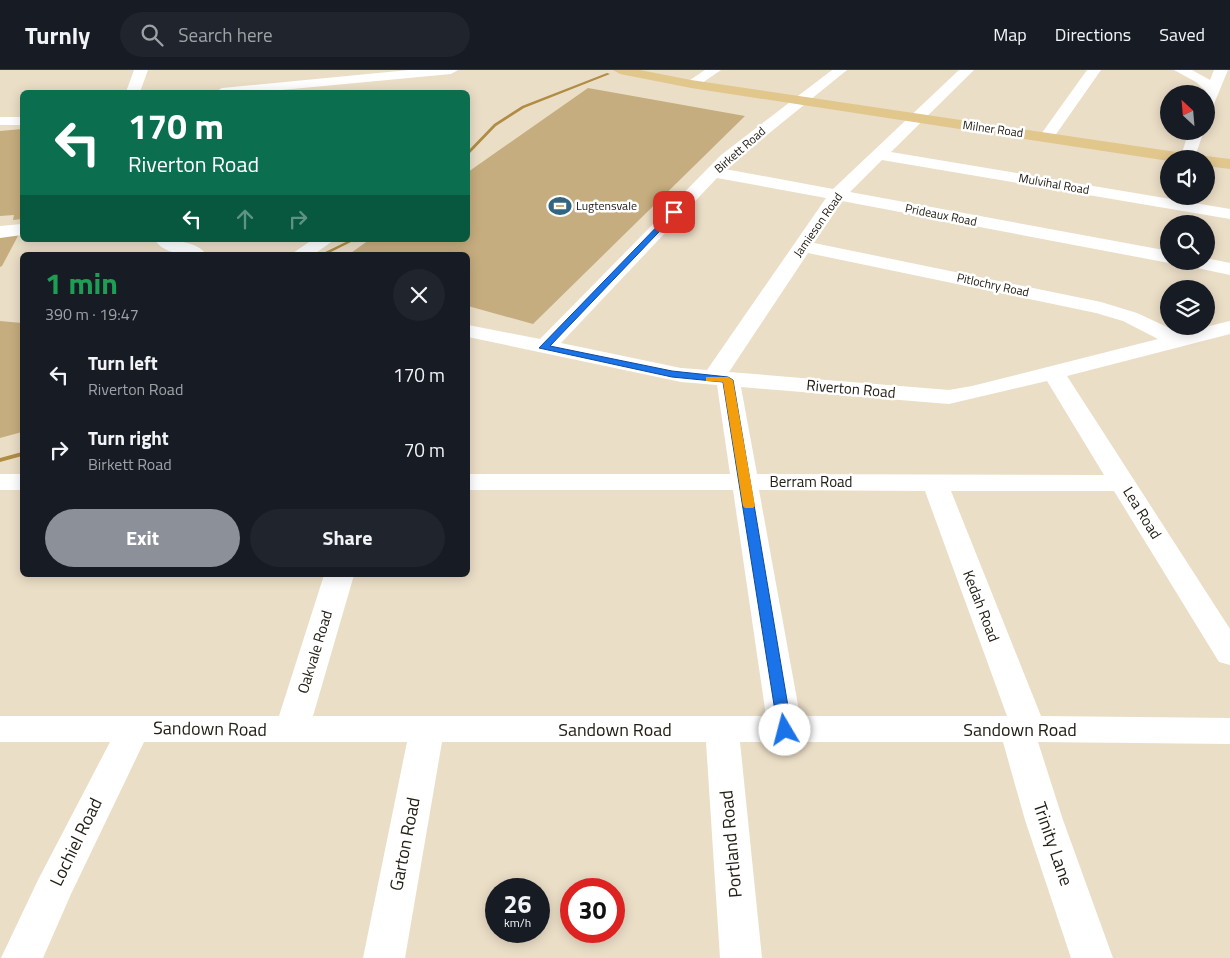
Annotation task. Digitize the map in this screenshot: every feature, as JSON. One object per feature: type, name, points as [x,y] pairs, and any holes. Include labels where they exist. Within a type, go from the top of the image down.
[{"type":"main road","name":"Milner Road","points":[[620,70],[667,80],[1160,154]]},
{"type":"main road","name":"Milner Road","points":[[645,70],[798,99]]},
{"type":"main road","points":[[1215,162],[1230,164]]},
{"type":"street","points":[[134,90],[141,70]]},
{"type":"street","points":[[284,70],[289,86]]},
{"type":"street","points":[[244,90],[289,86],[334,87],[451,70]]},
{"type":"street","points":[[697,80],[714,70]]},
{"type":"street","name":"Birkett Road","points":[[544,348],[727,158],[798,99],[840,70]]},
{"type":"street","name":"Jamieson Road","points":[[720,379],[837,195],[967,70]]},
{"type":"street","points":[[1047,137],[1094,70]]},
{"type":"street","points":[[1182,70],[1201,78],[1208,85]]},
{"type":"street","points":[[1203,70],[1223,72],[1215,86]]},
{"type":"street","points":[[0,121],[20,121]]},
{"type":"street","name":"Mulvihal Road","points":[[879,155],[1230,214]]},
{"type":"street","name":"Prideaux Road","points":[[714,172],[1160,255]]},
{"type":"street","points":[[0,232],[20,230]]},
{"type":"street","points":[[168,242],[190,252]]},
{"type":"street","points":[[305,252],[322,242]]},
{"type":"street","name":"Pitlochry Road","points":[[803,246],[1101,308],[1130,317],[1177,340]]},
{"type":"street","points":[[1215,266],[1230,269]]},
{"type":"street","name":"Riverton Road","points":[[470,331],[646,370],[720,379],[949,397],[973,393],[1230,327]]},
{"type":"street","name":"Lea Road","points":[[1054,372],[1230,654]]},
{"type":"street","points":[[720,379],[745,482],[785,730]]},
{"type":"street","name":"Berram Road","points":[[470,482],[1124,483]]},
{"type":"street","name":"Kedah Road","points":[[935,483],[1023,729]]},
{"type":"street","name":"Oakvale Road","points":[[292,729],[338,577]]},
{"type":"street","name":"Sandown Road","points":[[0,728],[1230,731]]},
{"type":"street","name":"Lochiel Road","points":[[22,958],[52,892],[134,728]]},
{"type":"street","name":"Garton Road","points":[[384,958],[427,729]]},
{"type":"street","name":"Trinity Lane","points":[[1023,729],[1044,820],[1092,958]]},
{"type":"street","name":"Portland Road","points":[[722,730],[740,958]]},
{"type":"shaded area","name":"Lugtensvale","points":[[588,88],[745,116],[533,324],[470,307],[470,252],[352,252],[366,242],[470,242],[470,171]]},
{"type":"shaded area","points":[[20,129],[20,219],[13,220],[14,215],[0,216],[0,131]]},
{"type":"shaded area","points":[[19,234],[2,266],[0,267],[0,236]]},
{"type":"shaded area","points":[[0,321],[20,323],[20,433],[0,438]]},
{"type":"waterway","points":[[470,151],[495,125],[523,107],[608,74]]},
{"type":"waterway","points":[[327,252],[349,242]]},
{"type":"waterway","points":[[0,460],[20,455]]},
{"type":"slow traffic","points":[[710,379],[728,380],[749,506]]},
{"type":"place","name":"Lugtensvale","points":[[560,206]]},
{"type":"route","points":[[674,212],[544,348],[672,374],[728,380],[785,730]]}]
